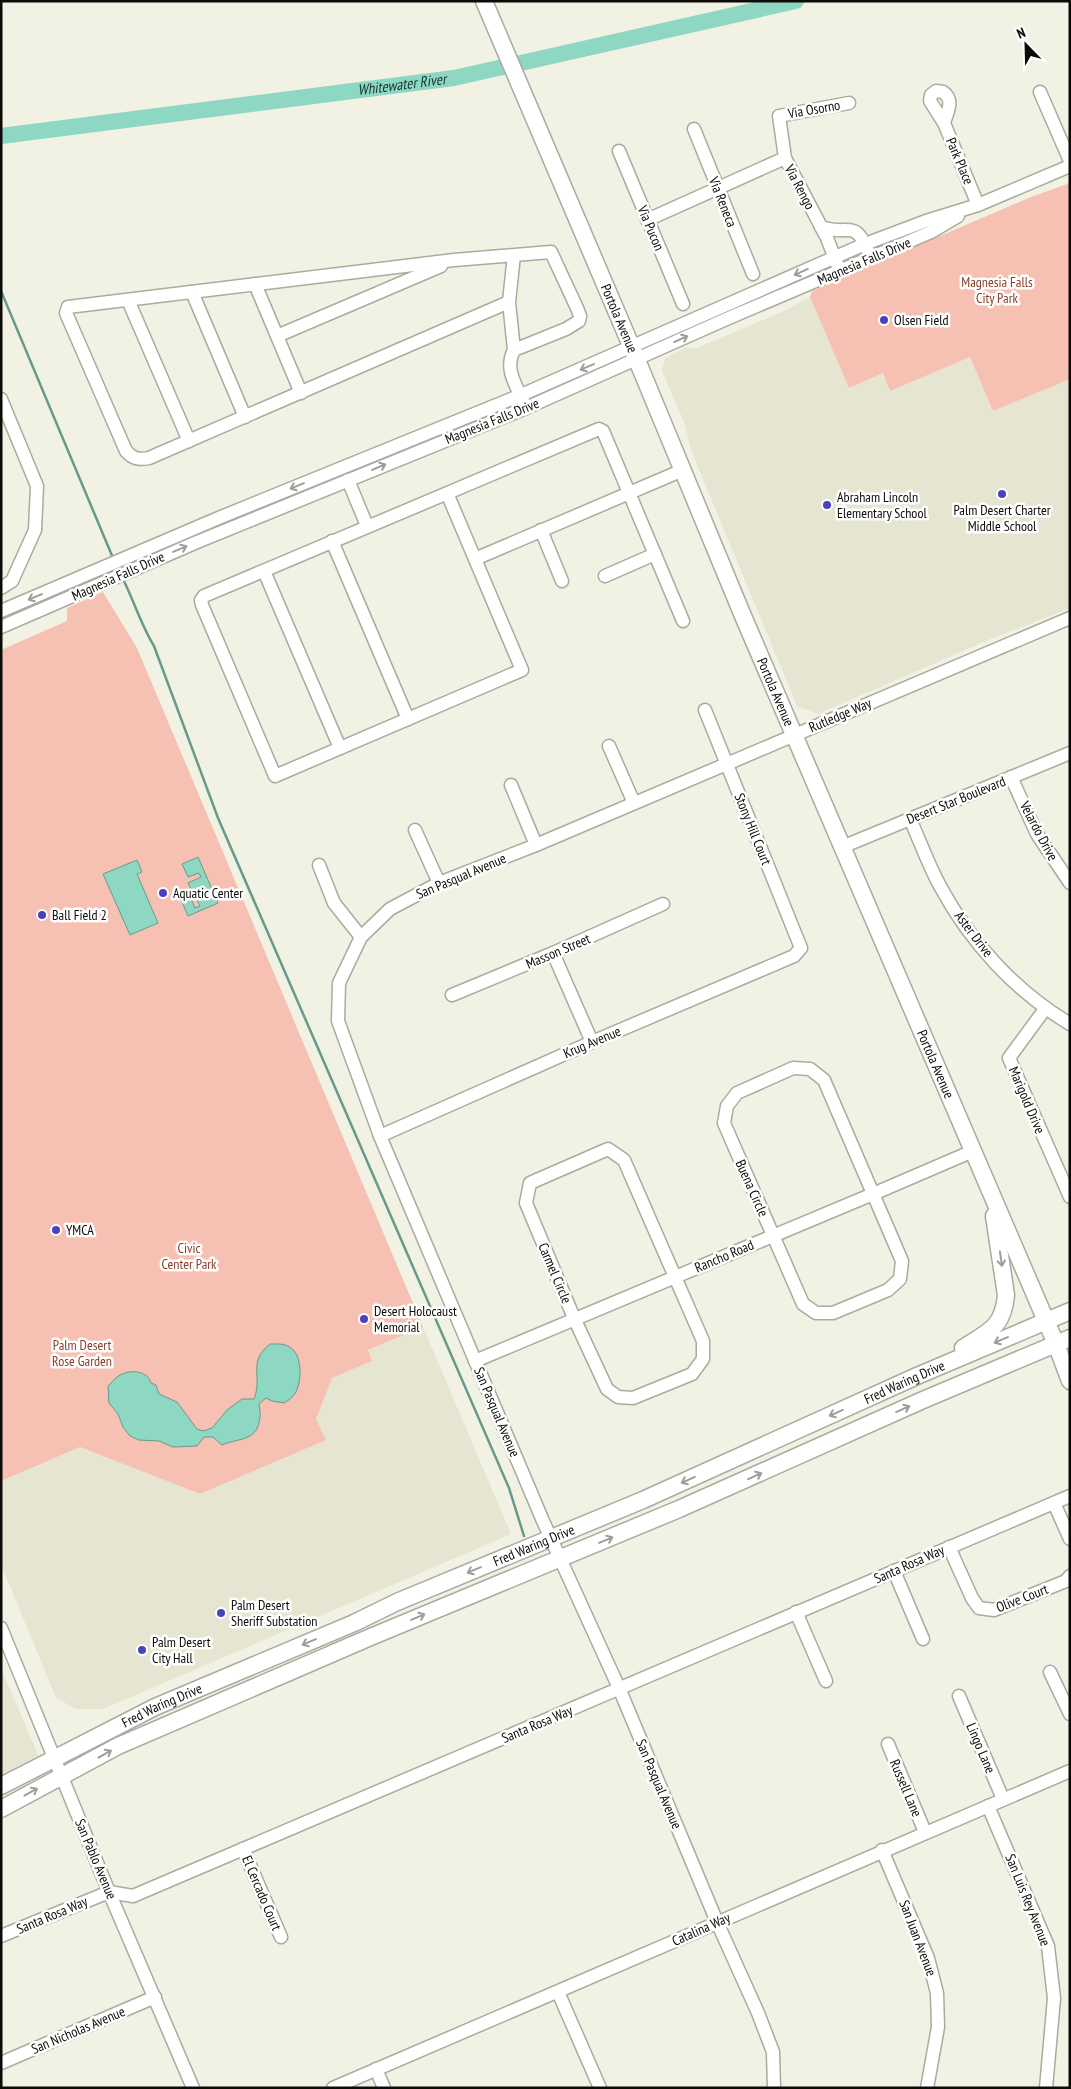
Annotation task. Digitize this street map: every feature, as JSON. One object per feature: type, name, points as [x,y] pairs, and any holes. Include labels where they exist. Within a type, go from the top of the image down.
[{"type":"main road","name":"Portola Avenue","points":[[484,1],[991,1194],[1046,1321],[1063,1341],[1070,1381]]},
{"type":"main road","points":[[917,1376],[993,1329],[1001,1319],[1006,1295],[991,1194]]},
{"type":"main road","name":"Fred Waring Drive","points":[[1,1786],[155,1707],[643,1500],[917,1376],[1070,1311]]},
{"type":"main road","name":"Fred Waring Drive","points":[[1,1809],[128,1742],[374,1636],[679,1509],[923,1400],[1063,1341]]},
{"type":"street","name":"Park Place","points":[[943,92],[950,98],[944,123],[978,205]]},
{"type":"street","points":[[1040,92],[1070,161]]},
{"type":"street","name":"Via Osorno","points":[[779,116],[849,103]]},
{"type":"street","name":"Via Rengo","points":[[779,116],[785,158],[821,227],[840,271]]},
{"type":"street","name":"Via Reneca","points":[[694,129],[754,274]]},
{"type":"street","name":"Via Pucon","points":[[619,151],[683,304]]},
{"type":"street","points":[[647,220],[785,158]]},
{"type":"street","name":"Magnesia Falls Drive","points":[[1,611],[98,577],[348,480],[634,353],[834,257],[926,221],[978,205],[1070,166]]},
{"type":"street","name":"Magnesia Falls Drive","points":[[634,353],[871,258],[931,232],[978,205]]},
{"type":"street","name":"Via Rengo","points":[[821,227],[836,230],[853,229],[861,235],[871,258]]},
{"type":"street","points":[[509,302],[149,458],[141,459],[131,456],[126,451],[66,313],[68,307],[454,260],[551,252],[580,316],[579,321],[574,325],[514,350]]},
{"type":"street","points":[[514,255],[509,302],[514,350],[509,359],[509,367],[523,402]]},
{"type":"street","points":[[278,336],[454,260]]},
{"type":"street","points":[[255,284],[301,393]]},
{"type":"street","points":[[192,292],[245,417]]},
{"type":"street","points":[[128,300],[189,440]]},
{"type":"street","points":[[1,399],[37,486],[35,530],[12,581],[1,588]]},
{"type":"street","name":"Magnesia Falls Drive","points":[[133,562],[230,514],[523,402]]},
{"type":"street","points":[[447,493],[522,670],[276,776],[201,600],[204,596],[367,526],[599,429],[603,431],[684,621]]},
{"type":"street","points":[[475,558],[683,470]]},
{"type":"street","points":[[348,480],[367,526]]},
{"type":"street","points":[[541,530],[562,581]]},
{"type":"street","points":[[332,541],[408,719]]},
{"type":"street","points":[[605,576],[655,554]]},
{"type":"street","points":[[264,571],[340,748]]},
{"type":"street","points":[[1,627],[50,606],[56,597],[98,577]]},
{"type":"street","name":"Rutledge Way","points":[[555,836],[1070,618]]},
{"type":"street","name":"Stony Hill Court","points":[[705,710],[801,948]]},
{"type":"street","points":[[609,746],[634,803]]},
{"type":"street","name":"Desert Star Boulevard","points":[[842,847],[1070,753]]},
{"type":"street","name":"Velardo Drive","points":[[1012,777],[1037,834],[1070,883]]},
{"type":"street","points":[[511,784],[536,845]]},
{"type":"street","name":"Aster Drive","points":[[910,819],[940,886],[977,943],[1008,976],[1045,1009],[1070,1024]]},
{"type":"street","points":[[415,830],[438,883]]},
{"type":"street","name":"San Pasqual Avenue","points":[[555,836],[438,883],[390,909],[361,937],[339,983],[338,1021],[380,1136],[475,1361],[560,1559],[619,1688],[717,1922],[758,2013],[773,2052],[774,2088]]},
{"type":"street","points":[[319,865],[334,903],[361,937]]},
{"type":"street","name":"Masson Street","points":[[452,995],[554,953],[663,904]]},
{"type":"street","name":"Krug Avenue","points":[[380,1136],[592,1042],[794,956],[801,948]]},
{"type":"street","points":[[554,953],[592,1042]]},
{"type":"street","name":"Marigold Drive","points":[[1045,1009],[1009,1058],[1070,1197]]},
{"type":"street","name":"Buena Circle","points":[[793,1068],[810,1069],[824,1080],[873,1194],[902,1261],[900,1279],[888,1290],[833,1313],[816,1313],[803,1304],[724,1123],[727,1106],[737,1093],[793,1068]]},
{"type":"street","name":"Carmel Circle","points":[[608,1150],[624,1160],[675,1276],[703,1341],[703,1359],[692,1374],[633,1398],[618,1398],[607,1389],[574,1318],[526,1203],[530,1182],[608,1150]]},
{"type":"street","name":"Rancho Road","points":[[475,1361],[873,1194],[973,1150]]},
{"type":"street","name":"Santa Rosa Way","points":[[1,1936],[109,1892],[133,1896],[949,1546],[1070,1496]]},
{"type":"street","points":[[1054,1503],[1070,1538]]},
{"type":"street","name":"Olive Court","points":[[949,1546],[972,1598],[979,1608],[994,1610],[1066,1581],[1070,1576]]},
{"type":"street","points":[[894,1571],[923,1639]]},
{"type":"street","points":[[796,1612],[826,1681]]},
{"type":"street","name":"San Pablo Avenue","points":[[1,1628],[109,1892],[193,2088]]},
{"type":"street","points":[[1050,1672],[1070,1714]]},
{"type":"street","name":"Lingo Lane","points":[[959,1696],[1003,1799]]},
{"type":"street","name":"Russell Lane","points":[[888,1744],[925,1832]]},
{"type":"street","name":"Catalina Way","points":[[333,2088],[882,1850],[1070,1771]]},
{"type":"street","name":"San Luis Rey Avenue","points":[[988,1806],[1048,1946],[1054,1998],[1046,2088]]},
{"type":"street","name":"El Cercado Court","points":[[243,1849],[281,1937]]},
{"type":"street","name":"San Juan Avenue","points":[[882,1850],[928,1958],[937,1993],[938,2027],[927,2088]]},
{"type":"street","points":[[558,1992],[600,2088]]},
{"type":"street","name":"San Nicholas Avenue","points":[[1,2063],[154,1997]]},
{"type":"street","points":[[376,2069],[384,2088]]},
{"type":"shaded area","name":"Abraham Lincoln Elementary School","points":[[810,297],[849,388],[883,373],[890,390],[970,357],[993,411],[1070,379],[1070,608],[988,640],[818,714],[797,706],[691,450],[684,422],[662,371],[665,358],[685,348],[697,348],[782,312]]},
{"type":"shaded area","points":[[423,1327],[511,1534],[103,1709],[76,1709],[56,1698],[1,1564],[1,1481],[80,1447],[200,1494],[325,1440],[316,1419],[332,1378],[372,1361],[368,1350]]},
{"type":"shaded area","points":[[1,1668],[38,1755],[1,1775]]},
{"type":"green space","name":"Magnesia Falls City Park","points":[[1070,183],[1070,379],[993,411],[970,357],[890,391],[883,373],[849,388],[810,297],[812,291],[1031,197]]},
{"type":"green space","name":"Civic Center Park","points":[[103,592],[137,648],[423,1327],[368,1350],[372,1361],[332,1378],[316,1419],[326,1440],[200,1494],[80,1447],[1,1481],[1,650],[67,621],[67,608]]},
{"type":"water","points":[[198,857],[218,903],[188,916],[181,900],[190,896],[195,908],[200,906],[188,883],[201,877],[199,873],[188,877],[182,864]]},
{"type":"water","points":[[137,860],[142,872],[137,874],[158,923],[130,935],[103,874]]},
{"type":"water","points":[[270,1344],[282,1344],[296,1353],[300,1365],[300,1379],[296,1392],[284,1403],[266,1398],[259,1404],[259,1424],[256,1430],[247,1437],[222,1445],[213,1437],[204,1437],[197,1446],[173,1447],[159,1441],[139,1440],[130,1436],[123,1427],[118,1414],[109,1403],[108,1386],[112,1381],[124,1373],[138,1372],[156,1385],[159,1394],[177,1402],[197,1429],[203,1431],[212,1428],[227,1410],[242,1399],[254,1399],[257,1383],[257,1363],[263,1351]]},
{"type":"waterway","name":"Whitewater River","points":[[1,136],[454,78],[796,1]]},
{"type":"waterway","points":[[1,291],[113,558]]},
{"type":"waterway","points":[[123,579],[154,646],[218,818],[509,1488],[524,1536]]},
{"type":"place","name":"Olsen Field","points":[[884,320]]},
{"type":"place","name":"Palm Desert Charter Middle School","points":[[1002,494]]},
{"type":"place","name":"Abraham Lincoln Elementary School","points":[[827,505]]},
{"type":"place","name":"Aquatic Center","points":[[163,893]]},
{"type":"place","name":"Ball Field 2","points":[[42,915]]},
{"type":"place","name":"YMCA","points":[[56,1230]]},
{"type":"place","name":"Desert Holocaust Memorial","points":[[364,1319]]},
{"type":"place","name":"Palm Desert Sheriff Substation","points":[[221,1613]]},
{"type":"place","name":"Palm Desert City Hall","points":[[142,1650]]},
{"type":"park label","name":"Palm Desert Rose Garden","points":[[82,1354]]}]
